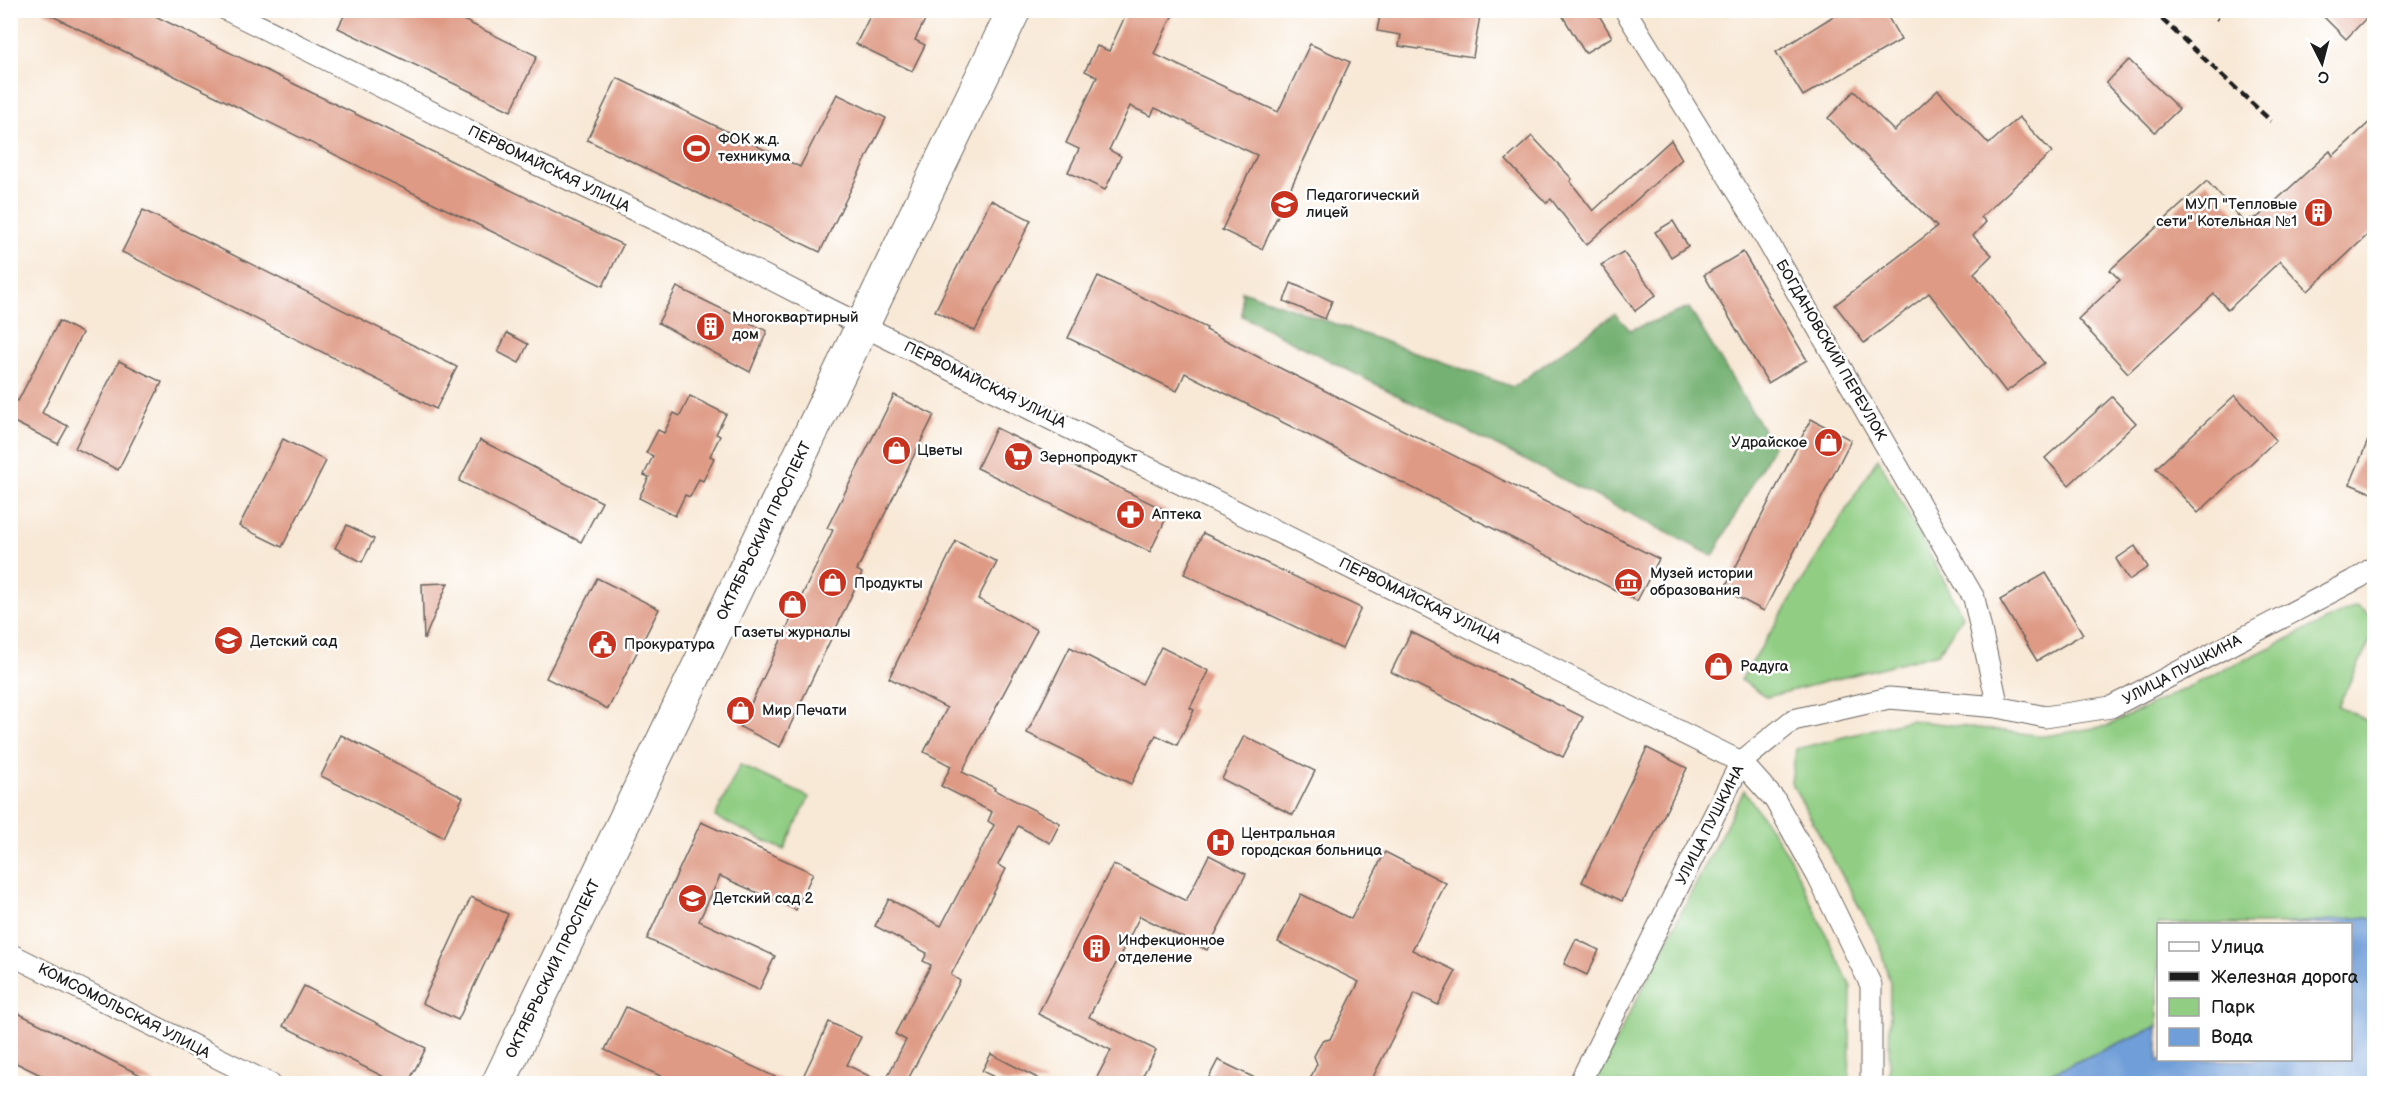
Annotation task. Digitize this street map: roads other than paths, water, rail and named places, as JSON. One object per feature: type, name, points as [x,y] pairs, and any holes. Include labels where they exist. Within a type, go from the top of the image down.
[{"type":"main road","name":"ОКТЯБРЬСКИЙ ПРОСПЕКТ","points":[[498,1083],[1014,10]]},
{"type":"street","name":"ПЕРВОМАЙСКАЯ УЛИЦА","points":[[227,10],[520,156],[664,224],[1741,762]]},
{"type":"street","name":"БОГДАНОВСКИЙ ПЕРЕУЛОК","points":[[1625,10],[1757,223],[1974,598],[1998,707]]},
{"type":"street","name":"УЛИЦА ПУШКИНА","points":[[1579,1083],[1741,762],[1793,720],[1889,698],[1998,707],[2045,717],[2111,707],[2370,578]]},
{"type":"street","points":[[1741,762],[1775,800],[1818,877],[1871,985],[1871,1083]]},
{"type":"street","name":"КОМСОМОЛЬСКАЯ УЛИЦА","points":[[10,954],[270,1083]]},
{"type":"water","points":[[2368,917],[2374,919],[2374,1083],[2028,1083],[2157,1026],[2157,1061],[2352,1061],[2352,923],[2296,923]]},
{"type":"railway","points":[[2152,10],[2271,121]]},
{"type":"railway","points":[[2206,10],[2218,19]]},
{"type":"place","name":"ФОК ж.д. техникума","points":[[697,148]]},
{"type":"place","name":"Педагогический лицей","points":[[1285,204]]},
{"type":"place","name":"МУП \"Тепловые сети\" Котельная №1","points":[[2318,213]]},
{"type":"place","name":"Многоквартирный дом","points":[[711,326]]},
{"type":"place","name":"Удрайское","points":[[1828,442]]},
{"type":"place","name":"Цветы","points":[[896,450]]},
{"type":"place","name":"Зернопродукт","points":[[1019,457]]},
{"type":"place","name":"Аптека","points":[[1131,514]]},
{"type":"place","name":"Музей истории образования","points":[[1629,582]]},
{"type":"place","name":"Продукты","points":[[833,583]]},
{"type":"place","name":"Газеты журналы","points":[[792,605]]},
{"type":"place","name":"Детский сад","points":[[229,641]]},
{"type":"place","name":"Прокуратура","points":[[603,644]]},
{"type":"place","name":"Радуга","points":[[1719,666]]},
{"type":"place","name":"Мир Печати","points":[[741,710]]},
{"type":"place","name":"Центральная городская больница","points":[[1220,842]]},
{"type":"place","name":"Детский сад 2","points":[[692,898]]},
{"type":"place","name":"Инфекционное отделение","points":[[1097,949]]}]
